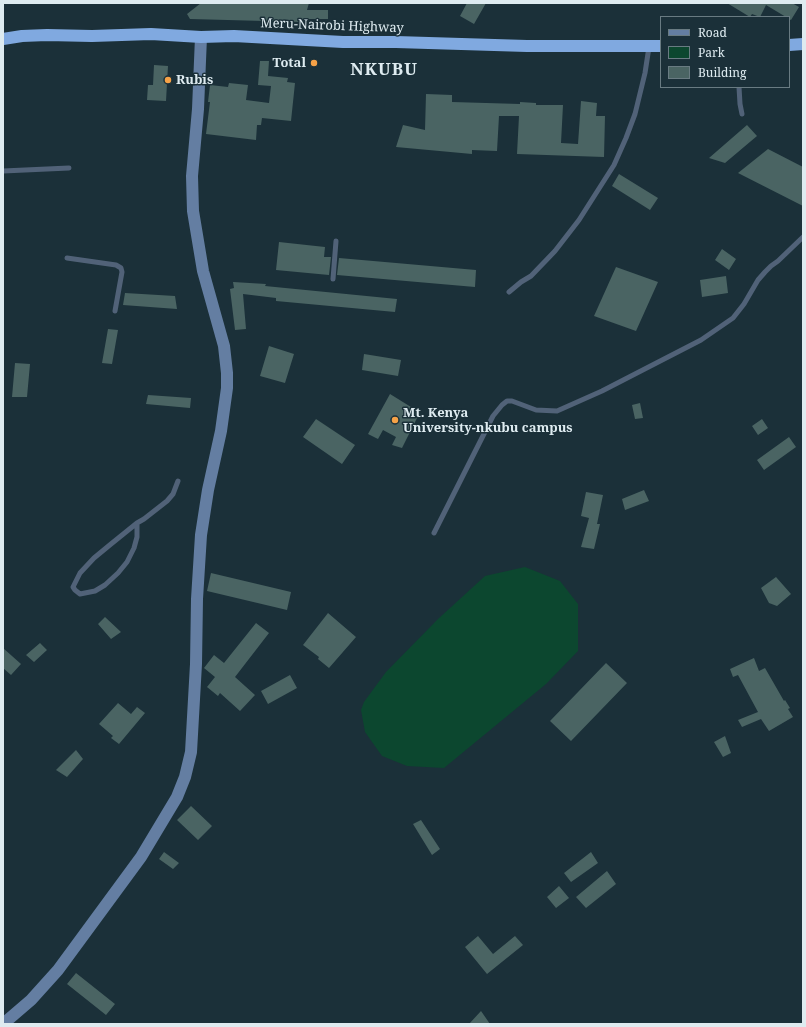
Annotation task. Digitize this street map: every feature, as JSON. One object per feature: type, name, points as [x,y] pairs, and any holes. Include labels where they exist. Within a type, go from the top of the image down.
[{"type":"highway","name":"Meru-Nairobi Highway","points":[[3,39],[22,36],[47,35],[92,36],[151,34],[201,37],[234,36],[343,42],[527,46],[655,46]]},
{"type":"highway","points":[[790,44],[803,44]]},
{"type":"street","points":[[3,1024],[31,1000],[58,970],[140,857],[177,797],[185,777],[191,752],[201,535],[221,432],[227,380],[224,346],[203,271],[193,211],[192,176],[198,109],[201,37]]},
{"type":"lane","points":[[509,292],[531,276],[555,251],[579,220],[614,165],[635,114],[645,73],[655,46]]},
{"type":"lane","points":[[739,88],[742,114]]},
{"type":"lane","points":[[3,171],[69,168]]},
{"type":"lane","points":[[434,533],[493,416],[502,405],[507,401],[512,401],[521,403],[536,410],[557,411],[602,391],[689,347],[733,318],[744,304],[758,280],[803,237]]},
{"type":"lane","points":[[333,278],[336,241]]},
{"type":"lane","points":[[66,258],[116,265],[121,268],[122,272],[115,311]]},
{"type":"lane","points":[[137,523],[137,537],[134,548],[127,562],[118,573],[105,585],[95,591],[80,594],[75,590],[73,587],[75,580],[94,558],[137,523],[167,501],[173,494],[178,481]]},
{"type":"green space","points":[[525,567],[560,581],[578,604],[578,651],[546,684],[444,768],[407,766],[382,756],[365,732],[361,710],[364,702],[386,672],[438,619],[485,576]]},
{"type":"building","points":[[201,3],[309,3],[307,10],[328,10],[328,19],[303,19],[302,22],[190,19],[187,14]]},
{"type":"building","points":[[467,3],[486,3],[474,24],[460,16]]},
{"type":"building","points":[[727,3],[792,3],[799,7],[791,20],[790,16],[784,16],[766,5],[760,16],[752,14],[748,16]]},
{"type":"building","points":[[260,61],[269,61],[268,76],[288,78],[287,82],[295,83],[291,121],[262,118],[261,125],[257,125],[256,140],[206,134],[210,102],[208,102],[210,85],[228,87],[229,83],[248,85],[246,100],[269,103],[271,86],[258,85]]},
{"type":"building","points":[[154,65],[168,66],[166,101],[147,100],[148,85],[153,85]]},
{"type":"building","points":[[426,94],[452,95],[452,102],[520,104],[520,102],[536,103],[536,105],[563,105],[561,143],[578,144],[581,101],[597,103],[596,116],[605,116],[604,157],[517,154],[519,116],[499,116],[497,151],[472,150],[472,154],[396,147],[403,125],[425,130]]},
{"type":"building","points":[[747,125],[757,136],[725,163],[709,158]]},
{"type":"building","points":[[768,149],[803,167],[803,206],[738,173]]},
{"type":"building","points":[[619,174],[658,198],[650,210],[612,186]]},
{"type":"building","points":[[279,242],[325,247],[324,257],[331,257],[329,275],[276,270]]},
{"type":"building","points":[[722,249],[736,259],[729,270],[715,260]]},
{"type":"building","points":[[339,258],[476,270],[475,287],[337,275]]},
{"type":"building","points":[[616,267],[658,282],[636,331],[594,316]]},
{"type":"building","points":[[726,276],[728,293],[702,297],[700,280]]},
{"type":"building","points":[[233,282],[266,284],[265,286],[397,299],[395,312],[276,301],[276,298],[243,294],[246,329],[235,330],[230,289],[234,288]]},
{"type":"building","points":[[125,293],[175,296],[177,309],[123,305]]},
{"type":"building","points":[[108,329],[118,330],[112,364],[102,363]]},
{"type":"building","points":[[269,346],[294,354],[285,383],[260,376]]},
{"type":"building","points":[[364,354],[401,360],[398,376],[362,370]]},
{"type":"building","points":[[15,363],[30,364],[27,397],[12,397]]},
{"type":"building","points":[[390,394],[411,407],[410,408],[419,414],[402,448],[392,445],[396,437],[383,430],[378,439],[368,434]]},
{"type":"building","points":[[148,395],[191,398],[190,408],[146,404]]},
{"type":"building","points":[[640,403],[643,418],[635,419],[632,405]]},
{"type":"building","points":[[316,419],[355,445],[342,464],[303,437]]},
{"type":"building","points":[[762,419],[768,428],[758,435],[752,426]]},
{"type":"building","points":[[789,437],[796,447],[764,470],[757,460]]},
{"type":"building","points":[[644,490],[649,501],[625,510],[622,499]]},
{"type":"building","points":[[586,492],[603,495],[597,524],[600,524],[594,549],[581,547],[589,518],[581,516]]},
{"type":"building","points":[[211,573],[291,592],[287,610],[207,591]]},
{"type":"building","points":[[776,577],[791,594],[777,606],[769,603],[761,588]]},
{"type":"building","points":[[328,613],[356,637],[329,668],[318,659],[319,657],[303,645]]},
{"type":"building","points":[[105,617],[121,632],[111,639],[98,624]]},
{"type":"building","points":[[256,623],[269,633],[235,677],[255,695],[240,711],[220,693],[218,696],[207,687],[215,677],[204,668],[214,655],[224,663]]},
{"type":"building","points":[[40,643],[47,650],[34,662],[26,655]]},
{"type":"building","points":[[3,648],[21,664],[11,675],[3,668]]},
{"type":"building","points":[[754,658],[759,671],[765,668],[784,701],[785,700],[790,708],[788,709],[793,717],[769,731],[761,719],[742,727],[738,720],[758,712],[738,675],[733,677],[730,669]]},
{"type":"building","points":[[606,663],[627,683],[571,741],[550,721]]},
{"type":"building","points":[[290,675],[297,688],[268,704],[261,691]]},
{"type":"building","points":[[118,703],[131,714],[137,707],[145,713],[119,744],[111,738],[113,736],[99,724]]},
{"type":"building","points":[[725,736],[731,753],[723,757],[714,742]]},
{"type":"building","points":[[76,750],[83,759],[67,777],[56,770]]},
{"type":"building","points":[[191,806],[212,826],[198,840],[177,820]]},
{"type":"building","points":[[421,820],[440,849],[432,855],[413,824]]},
{"type":"building","points":[[164,852],[179,863],[173,869],[159,859]]},
{"type":"building","points":[[591,852],[598,863],[571,882],[564,873]]},
{"type":"building","points":[[607,871],[616,884],[586,908],[576,897]]},
{"type":"building","points":[[559,886],[569,898],[556,908],[547,897]]},
{"type":"building","points":[[478,936],[493,954],[515,936],[523,945],[487,974],[465,947]]},
{"type":"building","points":[[76,973],[115,1004],[106,1015],[67,984]]},
{"type":"building","points":[[481,1011],[490,1024],[469,1024]]},
{"type":"place","name":"Total","points":[[314,63]]},
{"type":"place","name":"Rubis","points":[[168,80]]},
{"type":"place","name":"Mt. Kenya University-nkubu campus","points":[[395,420]]},
{"type":"district","name":"NKUBU","points":[[384,70]]}]
